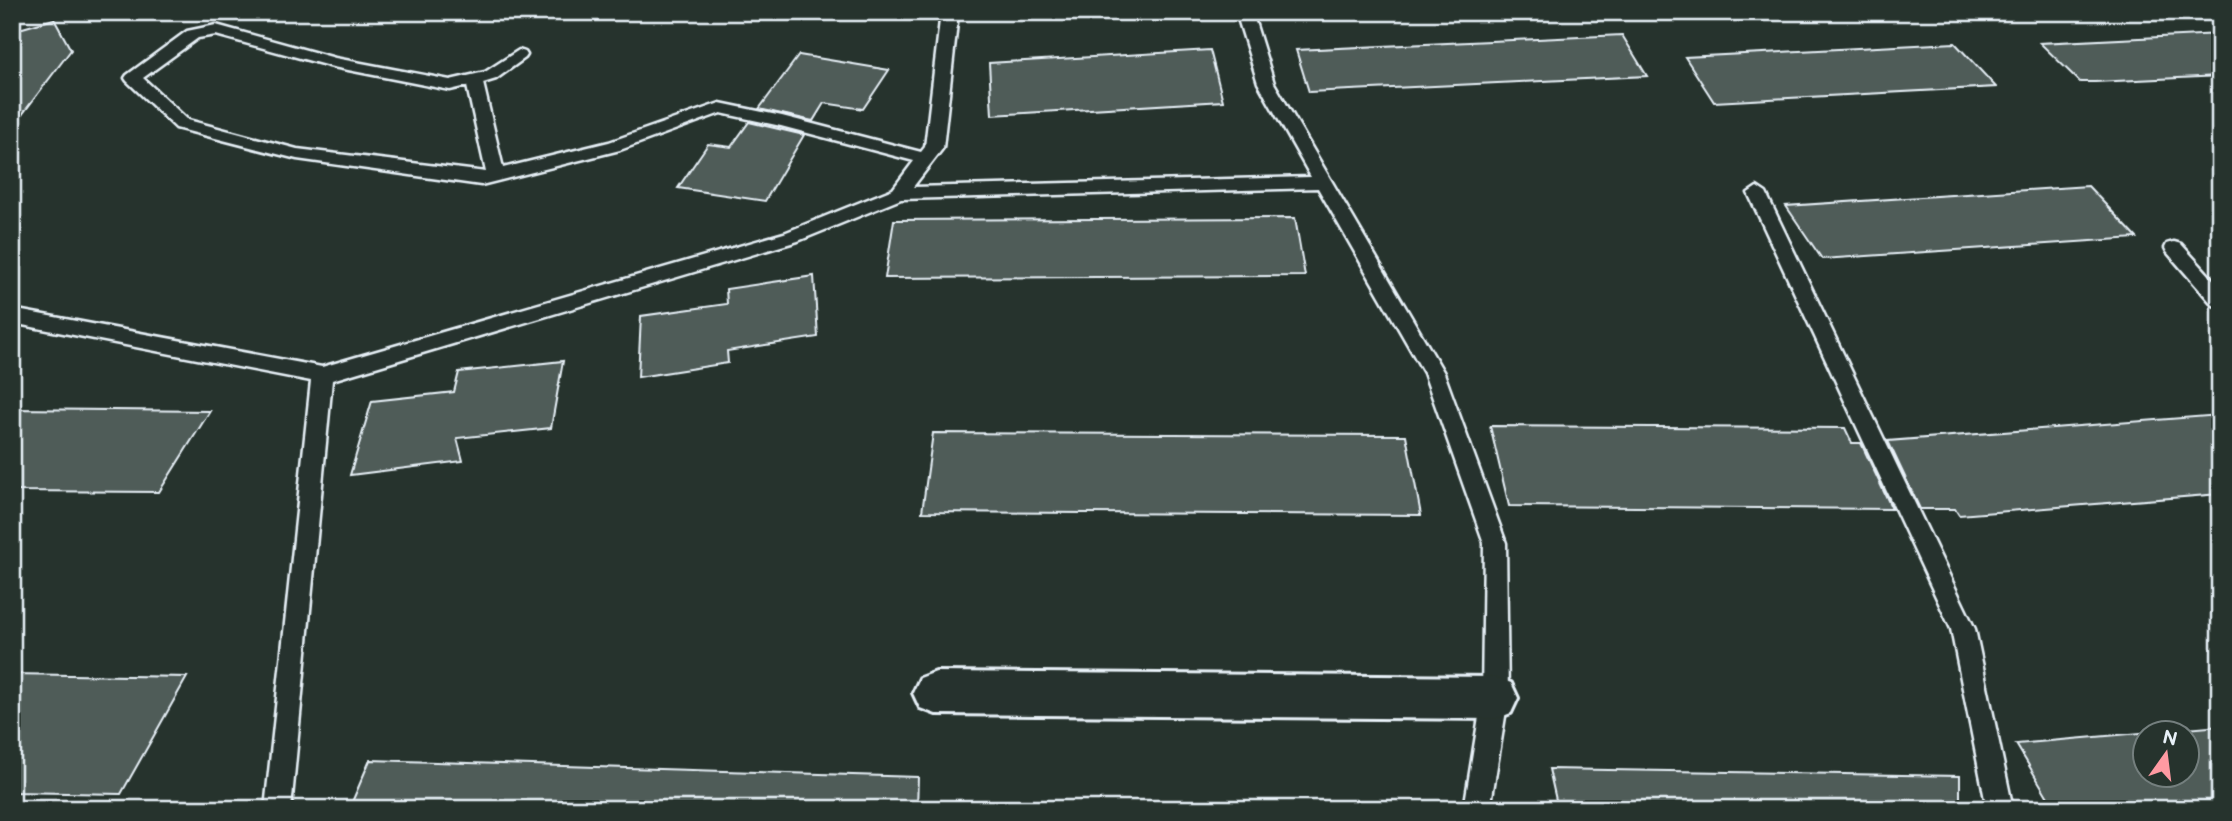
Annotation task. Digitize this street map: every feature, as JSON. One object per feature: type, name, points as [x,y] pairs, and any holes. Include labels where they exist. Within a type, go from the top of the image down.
[{"type":"street","points":[[936,693],[1495,698]]},
{"type":"lane","points":[[1244,12],[1266,83],[1434,373],[1495,544],[1495,698],[1477,809]]},
{"type":"lane","points":[[899,193],[934,148],[951,13]]},
{"type":"lane","points":[[519,55],[490,76],[450,85],[332,62],[216,30],[193,34],[133,78],[182,124],[297,154],[481,179],[614,146],[720,108],[782,121],[926,159]]},
{"type":"lane","points":[[474,80],[496,175]]},
{"type":"lane","points":[[12,316],[322,375],[791,237],[899,193],[1324,182]]},
{"type":"lane","points":[[1757,193],[1963,629],[2000,809]]},
{"type":"lane","points":[[2174,248],[2220,300]]},
{"type":"lane","points":[[278,809],[322,375]]},
{"type":"building","points":[[54,19],[71,50],[12,128],[12,31]]},
{"type":"building","points":[[2220,34],[2220,76],[2080,82],[2040,43]]},
{"type":"building","points":[[1622,35],[1647,76],[1309,92],[1296,50]]},
{"type":"building","points":[[1955,43],[1996,87],[1714,102],[1685,57]]},
{"type":"building","points":[[1210,50],[1223,101],[992,115],[989,63]]},
{"type":"building","points":[[799,55],[889,70],[863,109],[824,103],[813,121],[759,109]]},
{"type":"building","points":[[749,122],[804,135],[765,201],[678,188],[708,144],[731,147]]},
{"type":"building","points":[[2088,186],[2137,238],[1822,259],[1786,206]]},
{"type":"building","points":[[1295,218],[1305,276],[885,278],[894,220]]},
{"type":"building","points":[[814,276],[818,337],[727,351],[728,363],[638,377],[641,316],[727,304],[726,289]]},
{"type":"building","points":[[563,361],[551,428],[457,438],[463,461],[350,475],[372,401],[454,392],[459,372]]},
{"type":"building","points":[[12,409],[210,411],[159,492],[12,491]]},
{"type":"building","points":[[2220,415],[2220,494],[1959,515],[1955,509],[1920,509],[1888,441]]},
{"type":"building","points":[[1490,426],[1845,428],[1852,443],[1861,443],[1892,509],[1509,506]]},
{"type":"building","points":[[933,433],[1406,435],[1421,515],[922,512]]},
{"type":"building","points":[[12,674],[187,677],[121,794],[12,792]]},
{"type":"building","points":[[2220,726],[2220,809],[2055,809],[2016,744],[2130,734],[2130,790],[2200,790],[2200,728]]},
{"type":"building","points":[[370,760],[918,777],[917,809],[349,809]]},
{"type":"building","points":[[1549,769],[1960,776],[1960,809],[1558,809]]}]
